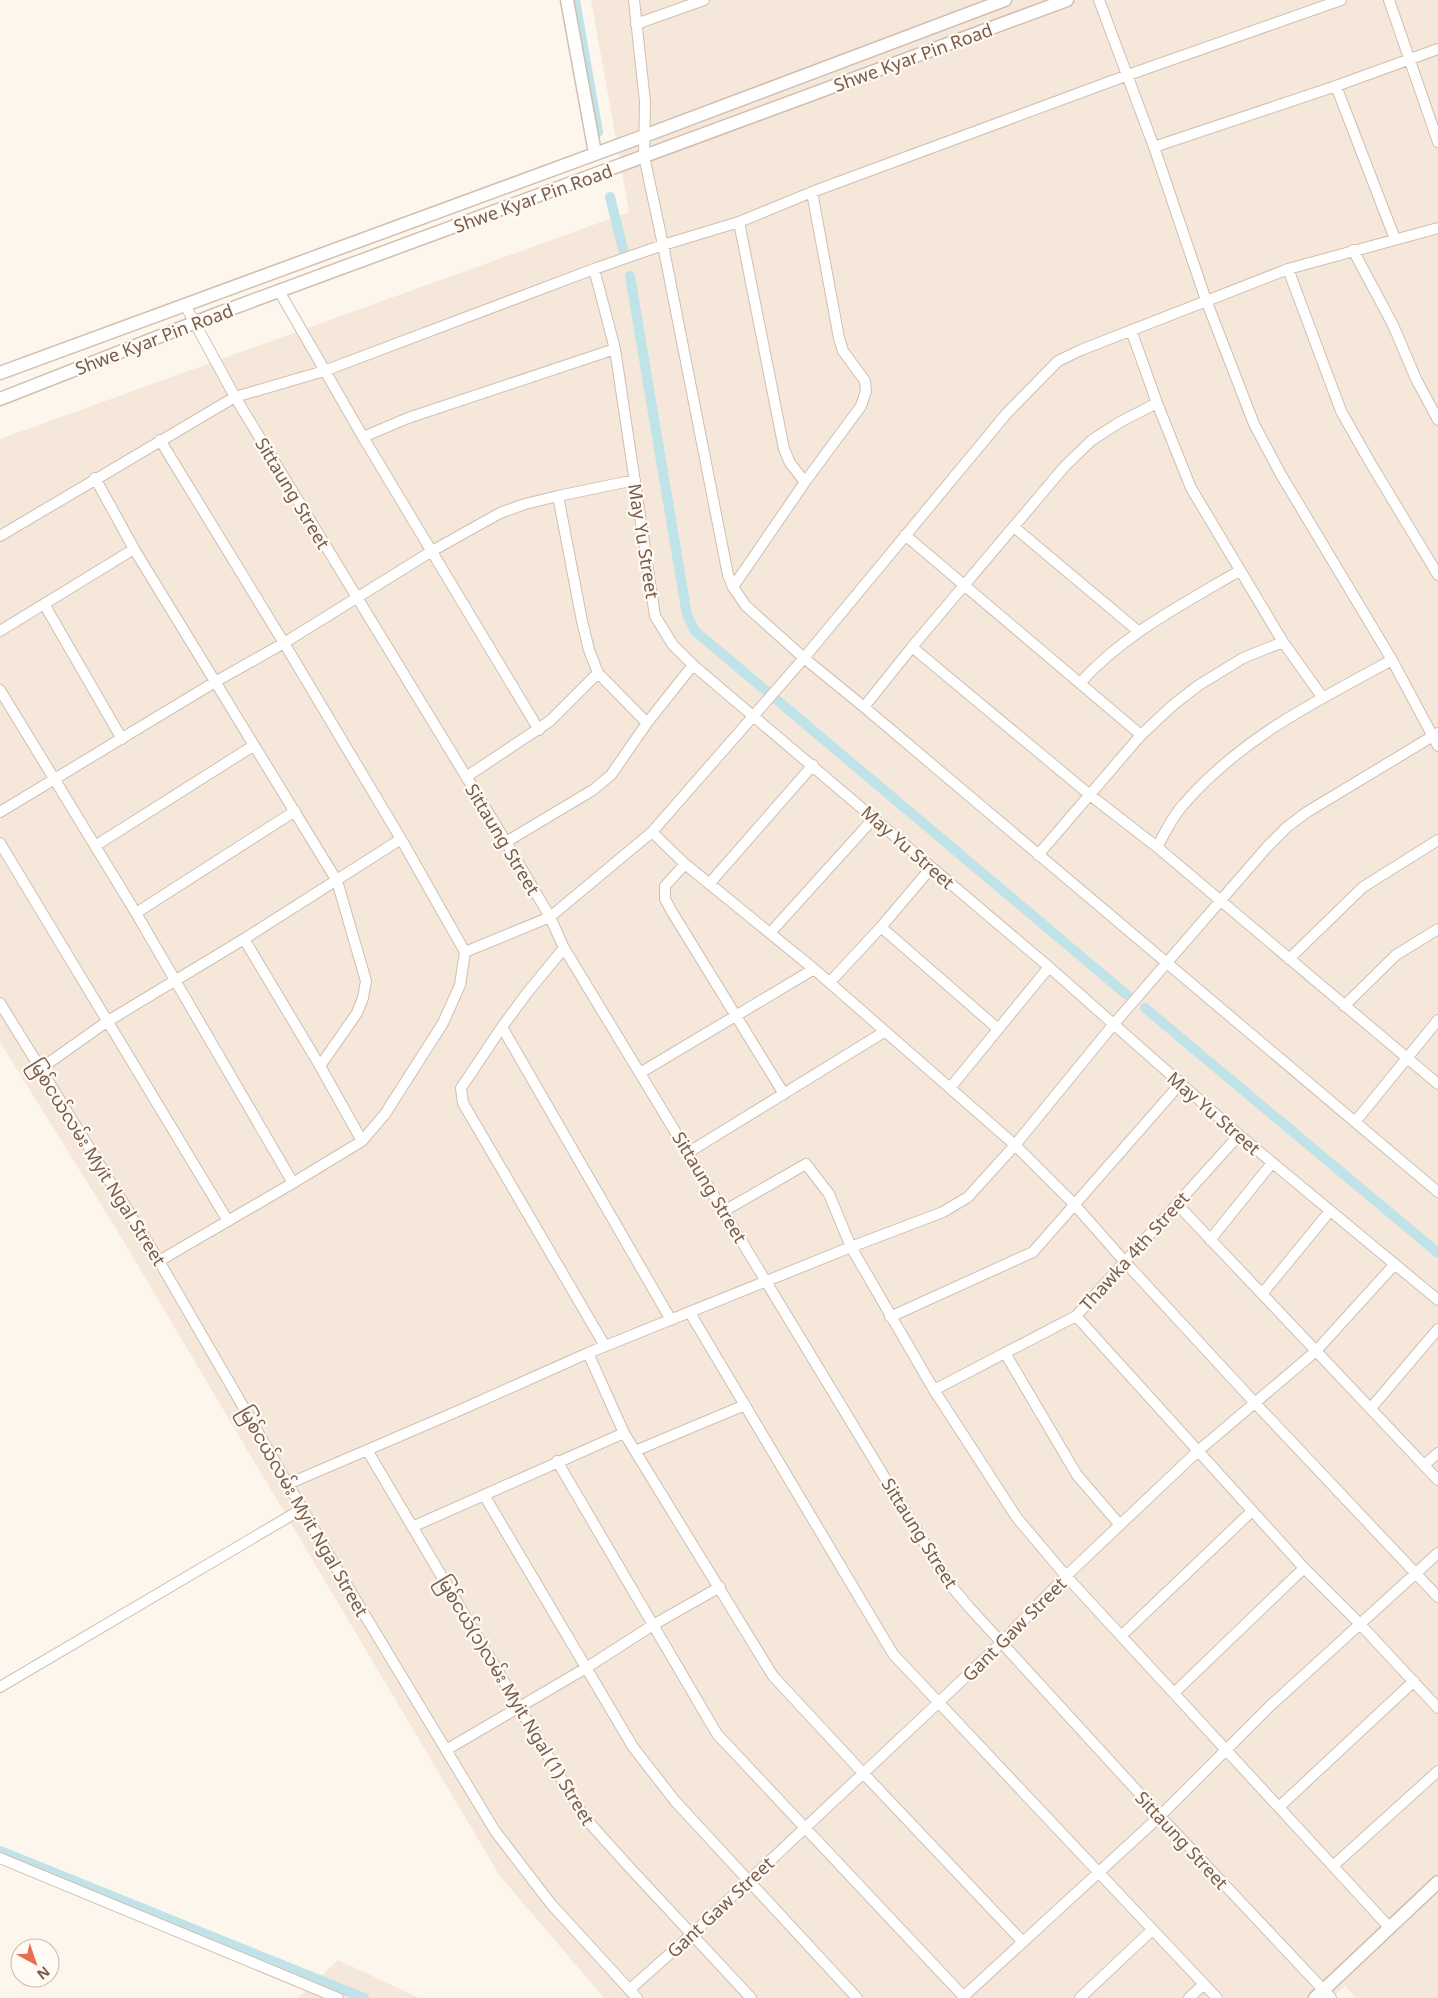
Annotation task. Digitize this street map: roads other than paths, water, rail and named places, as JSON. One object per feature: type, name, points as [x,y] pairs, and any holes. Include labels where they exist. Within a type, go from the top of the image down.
[{"type":"street","points":[[567,0],[595,153]]},
{"type":"street","points":[[634,0],[645,102],[644,156],[728,575],[733,587],[746,606],[804,658],[1438,1192]]},
{"type":"street","points":[[636,24],[704,0]]},
{"type":"street","name":"Shwe Kyar Pin Road","points":[[0,373],[644,136],[1004,0]]},
{"type":"street","name":"Shwe Kyar Pin Road","points":[[0,399],[278,291],[1068,0]]},
{"type":"street","points":[[1099,0],[1154,147],[1206,300],[1254,424],[1266,448],[1435,734],[1438,746]]},
{"type":"street","points":[[0,536],[235,397],[324,371],[618,260],[739,222],[812,192],[1128,75],[1341,0]]},
{"type":"street","points":[[1388,0],[1438,142]]},
{"type":"street","points":[[1154,147],[1336,86],[1438,49]]},
{"type":"street","points":[[1336,86],[1395,239]]},
{"type":"street","points":[[733,587],[805,482],[861,406],[866,391],[865,382],[843,351],[839,338],[812,192]]},
{"type":"street","points":[[739,222],[784,449],[790,463],[805,482]]},
{"type":"street","points":[[465,952],[550,917],[652,832],[804,658],[1006,413],[1058,361],[1206,300],[1288,269],[1438,228]]},
{"type":"street","points":[[1353,250],[1393,325],[1416,379],[1438,420]]},
{"type":"street","name":"May Yu Street","points":[[594,269],[615,349],[655,616],[673,645],[693,665],[752,716],[813,765],[931,868],[1049,967],[1239,1135],[1438,1300]]},
{"type":"street","points":[[1288,269],[1341,411],[1438,575]]},
{"type":"street","points":[[278,291],[363,437],[539,730]]},
{"type":"street","name":"Sittaung Street","points":[[185,305],[235,397],[506,842],[550,917],[564,948],[948,1582],[1001,1643],[1323,1995]]},
{"type":"street","points":[[1131,330],[1191,488],[1283,642],[1323,698]]},
{"type":"street","points":[[363,437],[408,418],[615,349]]},
{"type":"street","points":[[864,707],[912,647],[1065,466],[1092,440],[1157,402]]},
{"type":"street","points":[[159,1261],[293,1183],[362,1140],[385,1114],[443,1023],[455,1000],[460,985],[465,952],[401,839],[160,440]]},
{"type":"street","points":[[96,478],[134,548],[337,881],[366,981],[363,998],[357,1013],[320,1066]]},
{"type":"street","points":[[0,812],[215,682],[284,643],[432,551],[500,513],[525,504],[634,480]]},
{"type":"street","points":[[558,496],[582,621],[589,650],[598,673],[647,723]]},
{"type":"street","points":[[1014,527],[1138,631]]},
{"type":"street","points":[[905,535],[1142,735]]},
{"type":"street","points":[[0,631],[134,548]]},
{"type":"street","points":[[1080,683],[1099,662],[1138,631],[1239,571]]},
{"type":"street","points":[[44,604],[122,739]]},
{"type":"street","points":[[1038,855],[1142,735],[1173,705],[1198,685],[1243,658],[1283,642]]},
{"type":"street","points":[[912,647],[1090,795],[1157,847],[1438,1084]]},
{"type":"street","points":[[1157,847],[1181,806],[1229,758],[1280,722],[1392,660]]},
{"type":"street","points":[[506,842],[594,790],[611,775],[647,723],[693,665]]},
{"type":"street","points":[[466,777],[539,730],[598,673]]},
{"type":"street","points":[[0,690],[136,913],[293,1183]]},
{"type":"street","points":[[288,1484],[588,1353],[850,1247],[943,1212],[968,1197],[1015,1145],[1113,1025],[1267,847],[1287,827],[1308,812],[1435,734]]},
{"type":"street","points":[[95,846],[253,746]]},
{"type":"street","points":[[709,884],[813,765]]},
{"type":"street","points":[[136,913],[295,811]]},
{"type":"street","points":[[770,933],[874,818]]},
{"type":"street","points":[[652,832],[685,864],[830,982],[884,1032],[1015,1145],[1074,1204],[1255,1403],[1438,1597]]},
{"type":"street","points":[[40,1069],[108,1021],[244,939],[401,839]]},
{"type":"street","points":[[1289,959],[1363,887],[1438,840]]},
{"type":"street","points":[[0,844],[228,1221]]},
{"type":"street","points":[[685,864],[665,886],[665,899],[784,1094]]},
{"type":"street","points":[[830,982],[882,927],[931,868]]},
{"type":"street","points":[[882,927],[998,1028]]},
{"type":"street","points":[[1344,1006],[1396,955],[1438,929]]},
{"type":"street","points":[[244,939],[362,1140]]},
{"type":"street","points":[[564,948],[527,992],[462,1088],[463,1103],[605,1346]]},
{"type":"street","points":[[950,1088],[1049,967]]},
{"type":"street","points":[[640,1073],[814,969]]},
{"type":"street","name":"မြစ်ငယ်လမ်း Myit Ngal Street","points":[[0,1003],[159,1261],[302,1509],[495,1831],[551,1904],[637,1998]]},
{"type":"street","points":[[1355,1122],[1438,1020]]},
{"type":"street","points":[[502,1027],[671,1320]]},
{"type":"street","points":[[689,1152],[884,1032]]},
{"type":"street","points":[[890,1317],[1033,1252],[1180,1084]]},
{"type":"street","name":"Thawka 4th Street","points":[[934,1390],[1076,1316],[1239,1135]]},
{"type":"street","points":[[1210,1240],[1272,1163]]},
{"type":"street","points":[[724,1211],[806,1164],[829,1194],[850,1247],[890,1317],[934,1390],[1017,1518],[1120,1636],[1389,1927]]},
{"type":"street","points":[[1177,1204],[1372,1408],[1438,1480]]},
{"type":"street","points":[[1262,1294],[1330,1211]]},
{"type":"street","name":"Gant Gaw Street","points":[[629,1990],[691,1935],[938,1704],[1066,1576],[1198,1451],[1316,1351],[1395,1264]]},
{"type":"street","points":[[690,1313],[893,1654],[938,1704],[1217,1998]]},
{"type":"street","points":[[1076,1316],[1304,1568],[1360,1624],[1438,1708]]},
{"type":"street","points":[[1372,1408],[1438,1329]]},
{"type":"street","points":[[588,1353],[624,1433],[773,1676],[1023,1942]]},
{"type":"street","points":[[1005,1353],[1077,1475],[1120,1525]]},
{"type":"street","points":[[635,1452],[745,1405]]},
{"type":"street","points":[[412,1528],[624,1433]]},
{"type":"street","name":"မြစ်ငယ်(၁)လမ်း Myit Ngal (1) Street","points":[[367,1450],[580,1810],[691,1935],[751,1998]]},
{"type":"street","points":[[1424,1465],[1438,1453]]},
{"type":"street","points":[[557,1462],[717,1734],[964,1997],[1098,1871],[1160,1816],[1270,1706],[1438,1553]]},
{"type":"street","points":[[484,1495],[633,1747],[653,1774],[857,1998]]},
{"type":"street","points":[[0,1687],[302,1509]]},
{"type":"street","points":[[1120,1636],[1252,1511]]},
{"type":"street","points":[[1174,1693],[1304,1568]]},
{"type":"street","points":[[446,1750],[586,1668],[653,1625],[720,1588]]},
{"type":"street","points":[[1279,1807],[1414,1681]]},
{"type":"street","points":[[1333,1866],[1438,1770]]},
{"type":"street","points":[[0,1858],[316,1993],[338,1998]]},
{"type":"street","points":[[1323,1995],[1389,1927],[1438,1882]]},
{"type":"street","points":[[1080,1998],[1152,1930]]},
{"type":"street","points":[[1189,1998],[1204,1984]]},
{"type":"waterway","points":[[575,0],[598,132]]},
{"type":"waterway","points":[[610,197],[624,253]]},
{"type":"waterway","points":[[630,276],[687,615],[695,631],[1127,995]]},
{"type":"waterway","points":[[1145,1008],[1438,1253]]},
{"type":"waterway","points":[[0,1851],[364,1998]]}]
